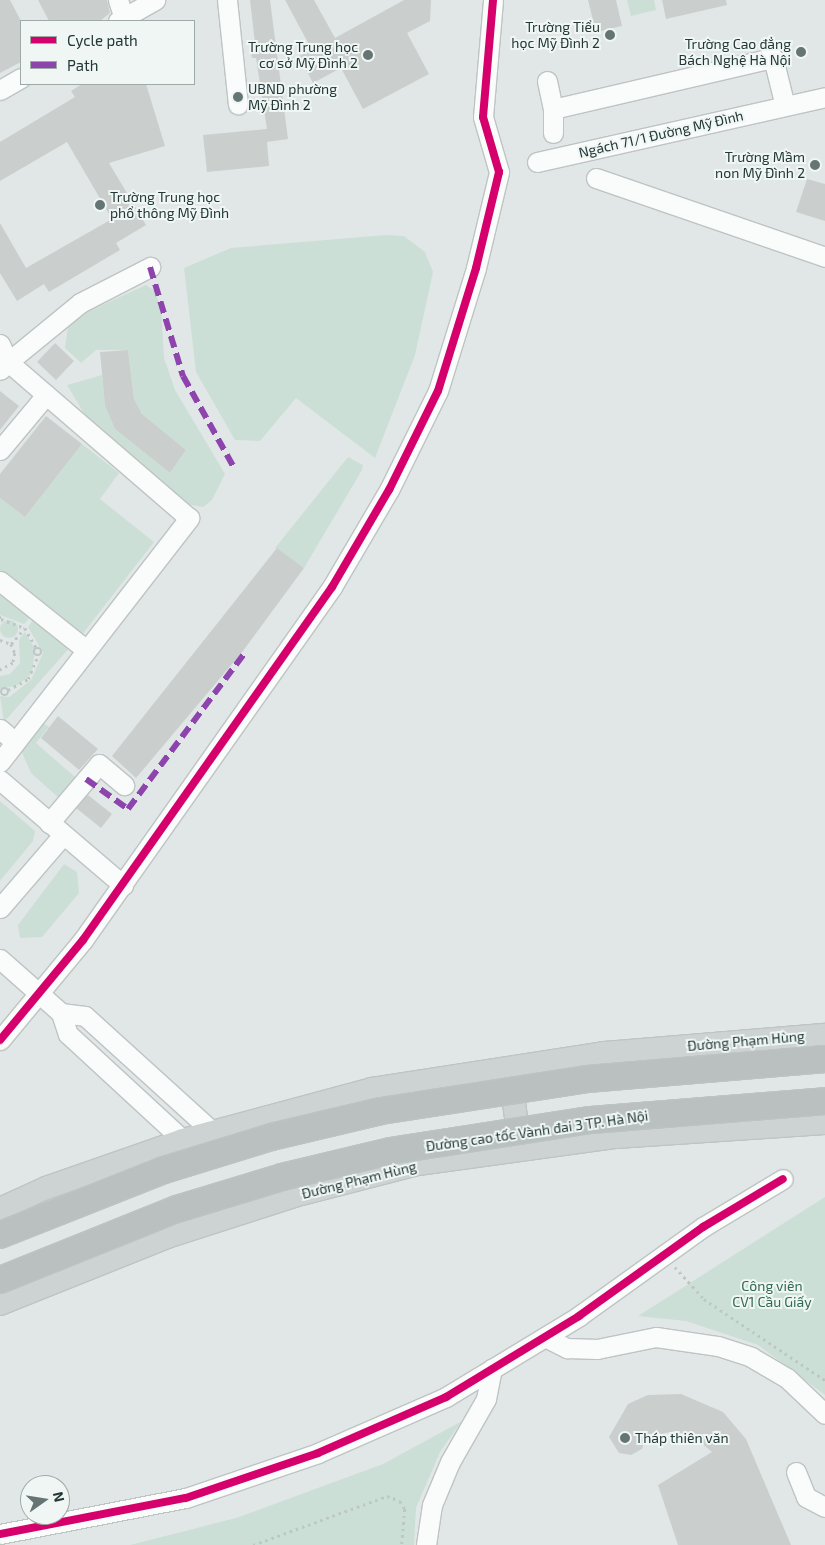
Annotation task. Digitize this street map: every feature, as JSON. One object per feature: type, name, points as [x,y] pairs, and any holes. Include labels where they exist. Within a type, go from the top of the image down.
[{"type":"highway","points":[[0,1235],[164,1170],[271,1137],[381,1111],[587,1079],[825,1059]]},
{"type":"highway","name":"Đường cao tốc Vành đai 3 TP. Hà Nội","points":[[0,1280],[177,1209],[282,1177],[390,1151],[591,1120],[825,1101]]},
{"type":"main road","name":"Đường Phạm Hùng","points":[[0,1209],[46,1188],[183,1140],[372,1088],[509,1066],[825,1035]]},
{"type":"main road","points":[[509,1066],[520,1148]]},
{"type":"main road","name":"Đường Phạm Hùng","points":[[0,1304],[170,1236],[301,1194],[418,1164],[520,1148],[825,1123]]},
{"type":"street","points":[[120,13],[155,0]]},
{"type":"street","points":[[227,0],[238,104]]},
{"type":"street","points":[[0,1040],[123,885],[332,587],[389,490],[438,391],[476,268],[498,172],[483,117],[492,0]]},
{"type":"street","points":[[553,109],[774,58],[785,106]]},
{"type":"street","points":[[0,90],[20,79]]},
{"type":"street","points":[[547,81],[553,109],[553,133]]},
{"type":"street","name":"Ngách 71/1 Đường Mỹ Đình","points":[[537,162],[825,96]]},
{"type":"street","points":[[596,178],[825,257]]},
{"type":"street","points":[[4,366],[80,303],[150,267]]},
{"type":"street","points":[[0,344],[4,366],[46,395],[189,518],[84,648],[0,762]]},
{"type":"street","points":[[0,450],[46,395]]},
{"type":"street","points":[[0,581],[84,648]]},
{"type":"street","points":[[0,729],[15,742]]},
{"type":"street","points":[[0,908],[99,764],[124,785]]},
{"type":"street","points":[[0,780],[123,885]]},
{"type":"street","points":[[0,959],[61,1013],[68,1034],[183,1140]]},
{"type":"street","points":[[61,1013],[86,1016],[213,1132]]},
{"type":"street","points":[[0,1534],[195,1495],[318,1453],[446,1397],[545,1337],[664,1255],[783,1179]]},
{"type":"street","points":[[545,1337],[567,1348],[597,1349],[656,1337],[718,1346],[751,1357],[787,1378],[825,1414]]},
{"type":"street","points":[[426,1545],[432,1505],[450,1462],[486,1399],[492,1369]]},
{"type":"street","points":[[796,1472],[806,1497],[825,1507]]},
{"type":"path","points":[[0,670],[13,663],[11,644],[39,612]]},
{"type":"path","points":[[0,619],[25,628],[37,649],[42,653],[38,656],[28,679],[0,693]]},
{"type":"path","points":[[0,640],[11,644]]},
{"type":"path","points":[[0,693],[7,696],[8,690]]},
{"type":"path","points":[[664,1255],[704,1299],[825,1380]]},
{"type":"path","points":[[254,1545],[387,1496],[400,1501],[405,1509],[402,1545]]},
{"type":"green space","points":[[627,0],[654,0],[656,10],[631,16]]},
{"type":"green space","points":[[386,235],[404,236],[425,252],[433,272],[415,355],[375,458],[296,398],[260,441],[235,440],[196,372],[184,268],[231,248]]},
{"type":"green space","points":[[146,285],[155,291],[161,309],[164,358],[175,390],[225,474],[212,500],[203,507],[181,503],[88,420],[67,385],[102,375],[105,406],[115,429],[170,473],[186,450],[142,414],[134,399],[128,350],[96,350],[81,363],[65,348],[68,327],[87,312]]},
{"type":"green space","points":[[82,444],[119,473],[100,499],[154,542],[81,636],[0,572],[0,498],[25,517]]},
{"type":"green space","points":[[348,457],[363,465],[362,470],[304,568],[275,548]]},
{"type":"green space","points":[[0,584],[35,612],[24,624],[0,615]]},
{"type":"green space","points":[[37,614],[71,646],[4,722],[0,696],[9,697],[31,680],[43,653],[28,627]]},
{"type":"green space","points":[[9,620],[15,623],[18,629],[15,635],[9,638],[3,635],[0,629],[3,623]]},
{"type":"green space","points":[[25,632],[35,649],[32,673],[18,685],[0,689],[0,676],[10,674],[20,663],[19,640]]},
{"type":"green space","points":[[43,723],[49,727],[36,743],[75,777],[59,798],[31,773],[20,748]]},
{"type":"green space","points":[[0,801],[35,831],[33,841],[0,881]]},
{"type":"green space","points":[[64,864],[77,872],[79,893],[42,937],[20,938],[18,925]]},
{"type":"green space","name":"Công viên CV1 Cầu Giấy","points":[[825,1197],[825,1395],[758,1345],[686,1321],[638,1316]]},
{"type":"green space","points":[[462,1421],[440,1452],[416,1508],[414,1545],[130,1545],[236,1518],[383,1464]]},
{"type":"building","points":[[0,0],[10,0],[20,20],[20,63],[0,73]]},
{"type":"building","points":[[38,0],[107,0],[110,13],[101,20],[48,20]]},
{"type":"building","points":[[250,0],[270,0],[288,139],[267,142],[269,166],[207,172],[203,135],[267,129],[256,58],[252,58],[250,44],[255,43]]},
{"type":"building","points":[[285,0],[314,0],[335,38],[404,0],[431,0],[430,21],[407,33],[429,74],[363,109],[341,68],[313,83],[299,56],[312,50]]},
{"type":"building","points":[[588,0],[616,0],[622,26],[596,32]]},
{"type":"building","points":[[662,0],[726,0],[727,5],[666,19]]},
{"type":"building","points":[[80,85],[146,85],[165,146],[109,163],[146,225],[116,243],[120,250],[49,292],[44,284],[17,301],[0,273],[0,223],[26,268],[112,219],[67,142],[0,181],[0,142],[75,97],[71,91]]},
{"type":"building","points":[[807,179],[825,184],[825,221],[796,212]]},
{"type":"building","points":[[55,343],[74,361],[56,380],[37,362]]},
{"type":"building","points":[[128,350],[134,399],[142,414],[186,450],[170,473],[115,429],[105,406],[100,352]]},
{"type":"building","points":[[0,391],[19,406],[0,430]]},
{"type":"building","points":[[46,416],[82,444],[25,517],[0,498],[0,474]]},
{"type":"building","points":[[277,548],[304,568],[243,651],[136,778],[112,756]]},
{"type":"building","points":[[58,716],[98,749],[79,770],[41,738]]},
{"type":"building","points":[[88,795],[112,814],[101,828],[76,808]]},
{"type":"building","points":[[681,1394],[723,1412],[746,1439],[791,1545],[678,1545],[658,1485],[712,1452],[698,1440],[676,1431],[646,1437],[642,1449],[631,1455],[619,1453],[609,1437],[628,1404],[648,1395]]},
{"type":"marked path","points":[[150,267],[183,376],[233,466]]},
{"type":"marked path","points":[[86,779],[128,809],[246,651]]},
{"type":"cycle path","points":[[0,1040],[83,940],[332,587],[389,490],[438,391],[476,268],[499,172],[483,117],[493,0]]},
{"type":"cycle path","points":[[0,1534],[186,1498],[318,1453],[446,1397],[579,1316],[703,1227],[783,1179]]},
{"type":"place","name":"Trường Tiểu học Mỹ Đình 2","points":[[610,35]]},
{"type":"place","name":"Trường Cao đẳng Bách Nghệ Hà Nội","points":[[801,52]]},
{"type":"place","name":"Trường Trung học cơ sở Mỹ Đình 2","points":[[368,55]]},
{"type":"place","name":"UBND phường Mỹ Đình 2","points":[[238,97]]},
{"type":"place","name":"Trường Mầm non Mỹ Đình 2","points":[[815,165]]},
{"type":"place","name":"Trường Trung học phổ thông Mỹ Đình","points":[[100,205]]},
{"type":"place","name":"Tháp thiên văn","points":[[625,1438]]}]
